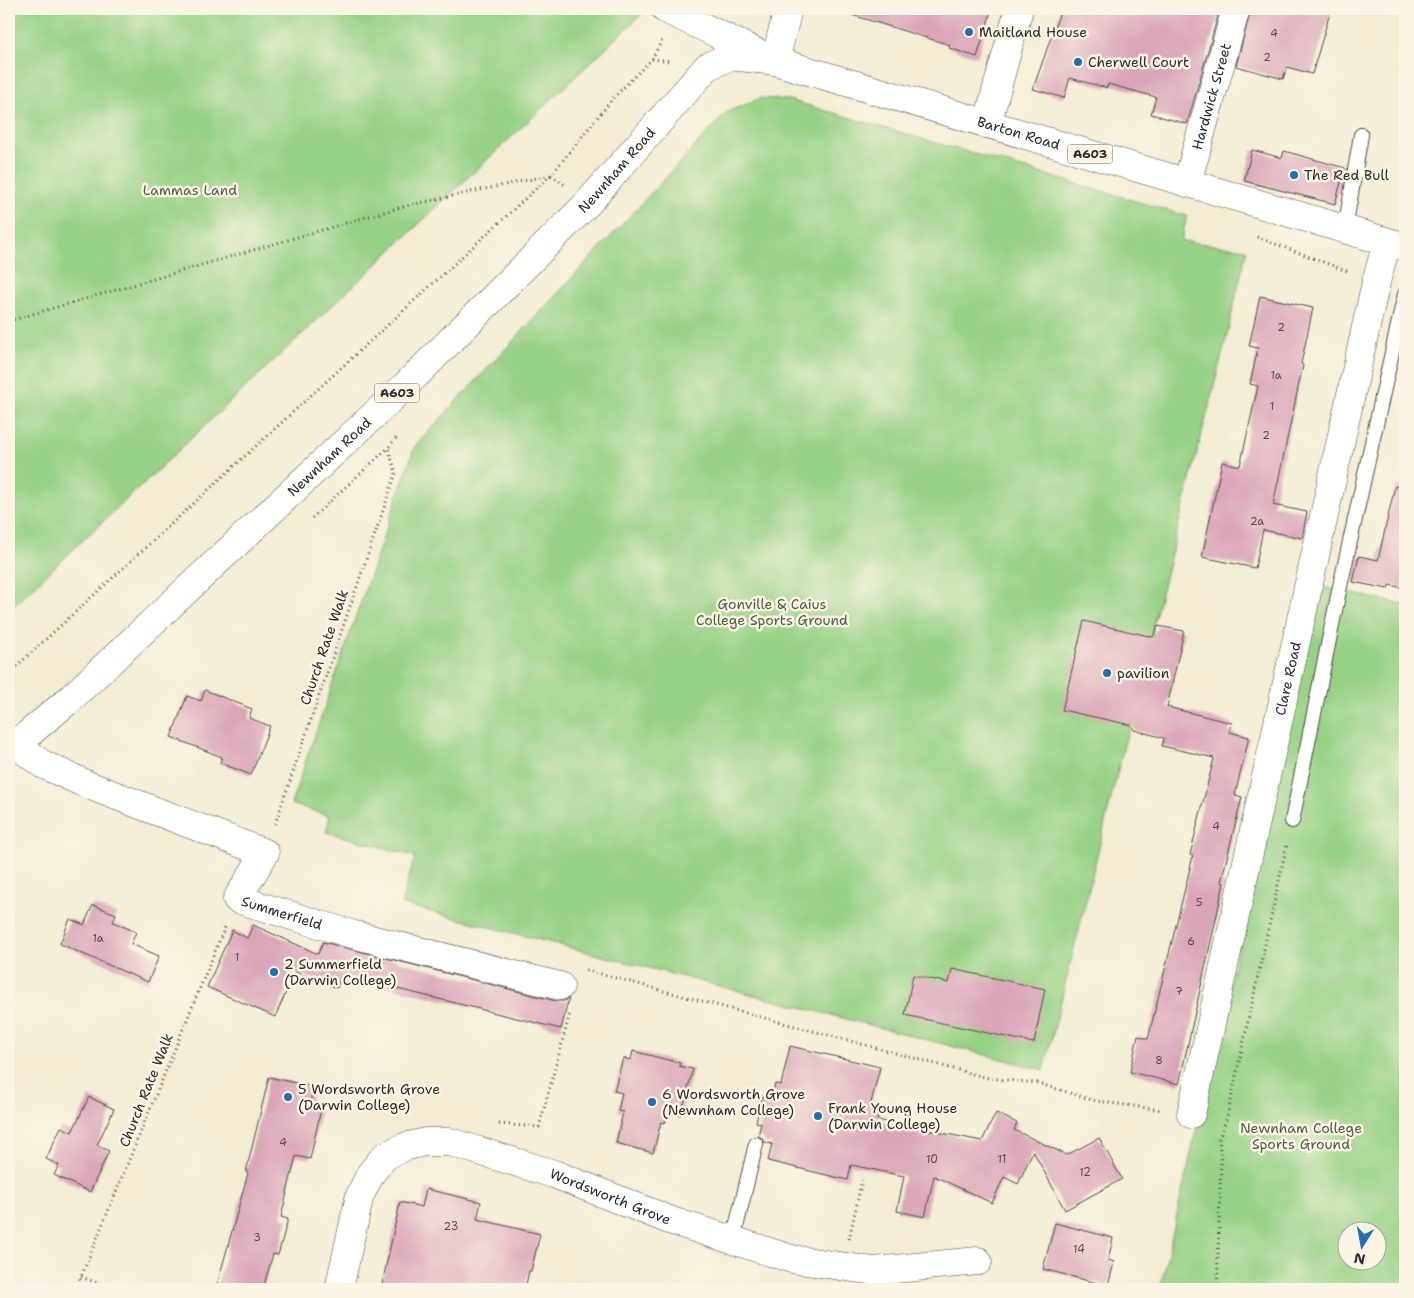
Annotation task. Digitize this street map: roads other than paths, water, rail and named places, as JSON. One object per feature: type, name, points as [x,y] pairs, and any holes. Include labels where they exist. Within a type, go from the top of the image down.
[{"type":"street","points":[[665,9],[775,61],[788,9]]},
{"type":"street","points":[[987,124],[1019,9]]},
{"type":"street","name":"Hardwick Street","points":[[1187,183],[1236,9]]},
{"type":"street","name":"Newnham Road","points":[[11,744],[27,735],[69,700],[406,384],[587,204],[707,68],[730,56],[775,61]]},
{"type":"street","name":"Barton Road","points":[[775,61],[1396,245]]},
{"type":"street","name":"Clare Road","points":[[1191,1114],[1376,282],[1396,245]]},
{"type":"street","name":"Summerfield","points":[[11,744],[42,764],[88,785],[269,855],[237,899],[351,934],[560,986]]},
{"type":"street","name":"Wordsworth Grove","points":[[339,1289],[360,1195],[371,1173],[386,1156],[404,1147],[425,1142],[450,1142],[554,1174],[672,1221],[792,1259],[874,1271],[978,1261]]},
{"type":"lane","points":[[1344,229],[1361,134]]},
{"type":"lane","points":[[1292,821],[1339,592],[1405,294]]},
{"type":"lane","points":[[733,1240],[756,1144]]},
{"type":"place","name":"Maitland House","points":[[969,32]]},
{"type":"place","name":"Cherwell Court","points":[[1078,62]]},
{"type":"place","name":"The Red Bull","points":[[1294,175]]},
{"type":"place","name":"pavilion","points":[[1107,673]]},
{"type":"place","name":"2 Summerfield (Darwin College)","points":[[274,972]]},
{"type":"place","name":"5 Wordsworth Grove (Darwin College)","points":[[288,1097]]},
{"type":"place","name":"6 Wordsworth Grove (Newnham College)","points":[[652,1102]]},
{"type":"place","name":"Frank Young House (Darwin College)","points":[[818,1116]]},
{"type":"park label","name":"Lammas Land","points":[[190,190]]},
{"type":"park label","name":"Gonville & Caius College Sports Ground","points":[[772,612]]},
{"type":"park label","name":"Newnham College Sports Ground","points":[[1301,1136]]}]
